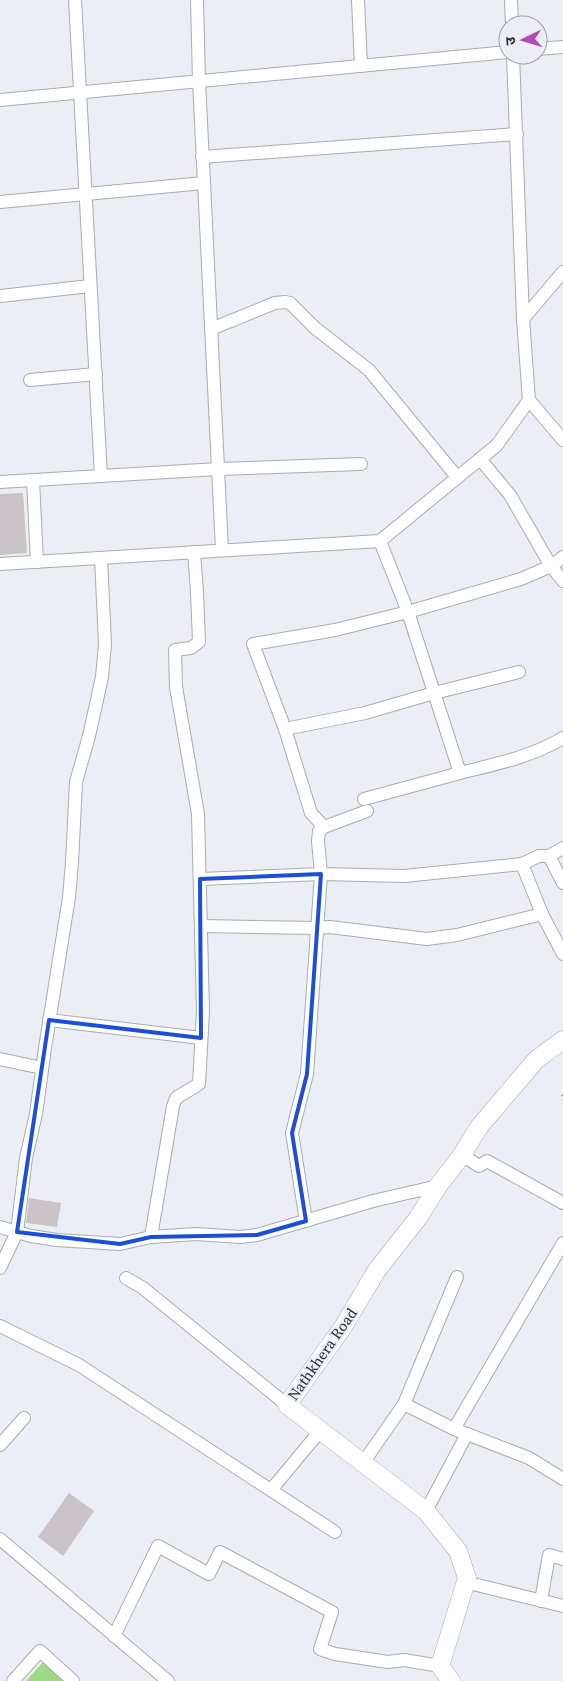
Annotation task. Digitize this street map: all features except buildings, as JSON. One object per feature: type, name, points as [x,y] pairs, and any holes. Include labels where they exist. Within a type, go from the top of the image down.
[{"type":"street","points":[[75,0],[101,476]]},
{"type":"street","points":[[197,0],[202,157],[222,550]]},
{"type":"street","points":[[358,0],[361,66]]},
{"type":"street","points":[[511,0],[512,15]]},
{"type":"street","points":[[548,48],[563,47]]},
{"type":"street","points":[[0,100],[498,53]]},
{"type":"street","points":[[514,65],[523,319],[529,400],[563,440]]},
{"type":"street","points":[[202,157],[517,134]]},
{"type":"street","points":[[0,202],[204,183]]},
{"type":"street","points":[[523,319],[563,272]]},
{"type":"street","points":[[0,296],[90,286]]},
{"type":"street","points":[[211,329],[275,303],[290,303],[315,328],[369,370],[457,478]]},
{"type":"street","points":[[30,380],[96,374]]},
{"type":"street","points":[[0,564],[380,540],[496,445],[529,400]]},
{"type":"street","points":[[480,459],[510,495],[551,566],[563,581]]},
{"type":"street","points":[[0,482],[218,469],[361,464]]},
{"type":"street","points":[[33,480],[37,562]]},
{"type":"street","points":[[380,540],[408,612],[460,773]]},
{"type":"street","points":[[151,1237],[173,1106],[176,1098],[199,1084],[203,1011],[198,814],[176,687],[175,650],[191,648],[199,642],[198,592],[194,552]]},
{"type":"street","points":[[324,827],[311,813],[285,729],[252,644],[336,630],[408,612],[521,579],[551,566],[563,557]]},
{"type":"street","points":[[0,1268],[17,1232],[26,1158],[36,1114],[69,897],[76,782],[89,736],[102,677],[105,644],[100,558]]},
{"type":"street","points":[[285,729],[365,713],[434,693],[519,672]]},
{"type":"street","points":[[306,1221],[292,1134],[307,1074],[321,874],[319,831],[365,805],[460,773],[522,757],[550,746],[563,738]]},
{"type":"street","points":[[200,880],[321,874],[404,876],[522,864],[539,856],[549,856],[563,848]]},
{"type":"street","points":[[549,856],[563,882]]},
{"type":"street","points":[[522,864],[542,914],[563,954]]},
{"type":"street","points":[[202,926],[330,927],[427,939],[457,935],[542,914]]},
{"type":"street","points":[[49,1020],[201,1038]]},
{"type":"street","name":"Nathkhera Road","points":[[467,1578],[458,1551],[426,1511],[286,1405],[343,1327],[377,1270],[418,1218],[479,1127],[529,1067],[563,1040]]},
{"type":"street","points":[[0,1059],[42,1068]]},
{"type":"street","points":[[462,1155],[479,1166],[487,1161],[563,1203]]},
{"type":"street","points":[[0,1227],[57,1240],[112,1244],[151,1237],[196,1234],[240,1237],[257,1235],[373,1201],[438,1186]]},
{"type":"street","points":[[454,1429],[563,1244]]},
{"type":"street","points":[[363,1463],[404,1404],[457,1277]]},
{"type":"street","points":[[126,1278],[143,1288],[286,1405]]},
{"type":"street","points":[[0,1326],[79,1366],[335,1532]]},
{"type":"street","points":[[404,1404],[454,1429],[529,1458],[563,1479]]},
{"type":"street","points":[[0,1445],[24,1418]]},
{"type":"street","points":[[270,1490],[320,1430]]},
{"type":"street","points":[[426,1511],[467,1434]]},
{"type":"street","points":[[0,1539],[168,1681]]},
{"type":"street","points":[[114,1636],[158,1546],[210,1574],[220,1552],[332,1612],[320,1649],[335,1654],[388,1662],[404,1660],[440,1666],[452,1681]]},
{"type":"street","points":[[542,1601],[549,1556],[563,1559]]},
{"type":"street","points":[[440,1666],[467,1578],[473,1584],[563,1606]]},
{"type":"street","points":[[13,1681],[40,1651],[73,1681]]},
{"type":"highlighted area","points":[[321,874],[307,1074],[292,1133],[306,1221],[257,1235],[151,1237],[120,1244],[17,1232],[49,1020],[201,1038],[200,879]]},
{"type":"green space","points":[[43,1662],[64,1681],[26,1681]]}]
